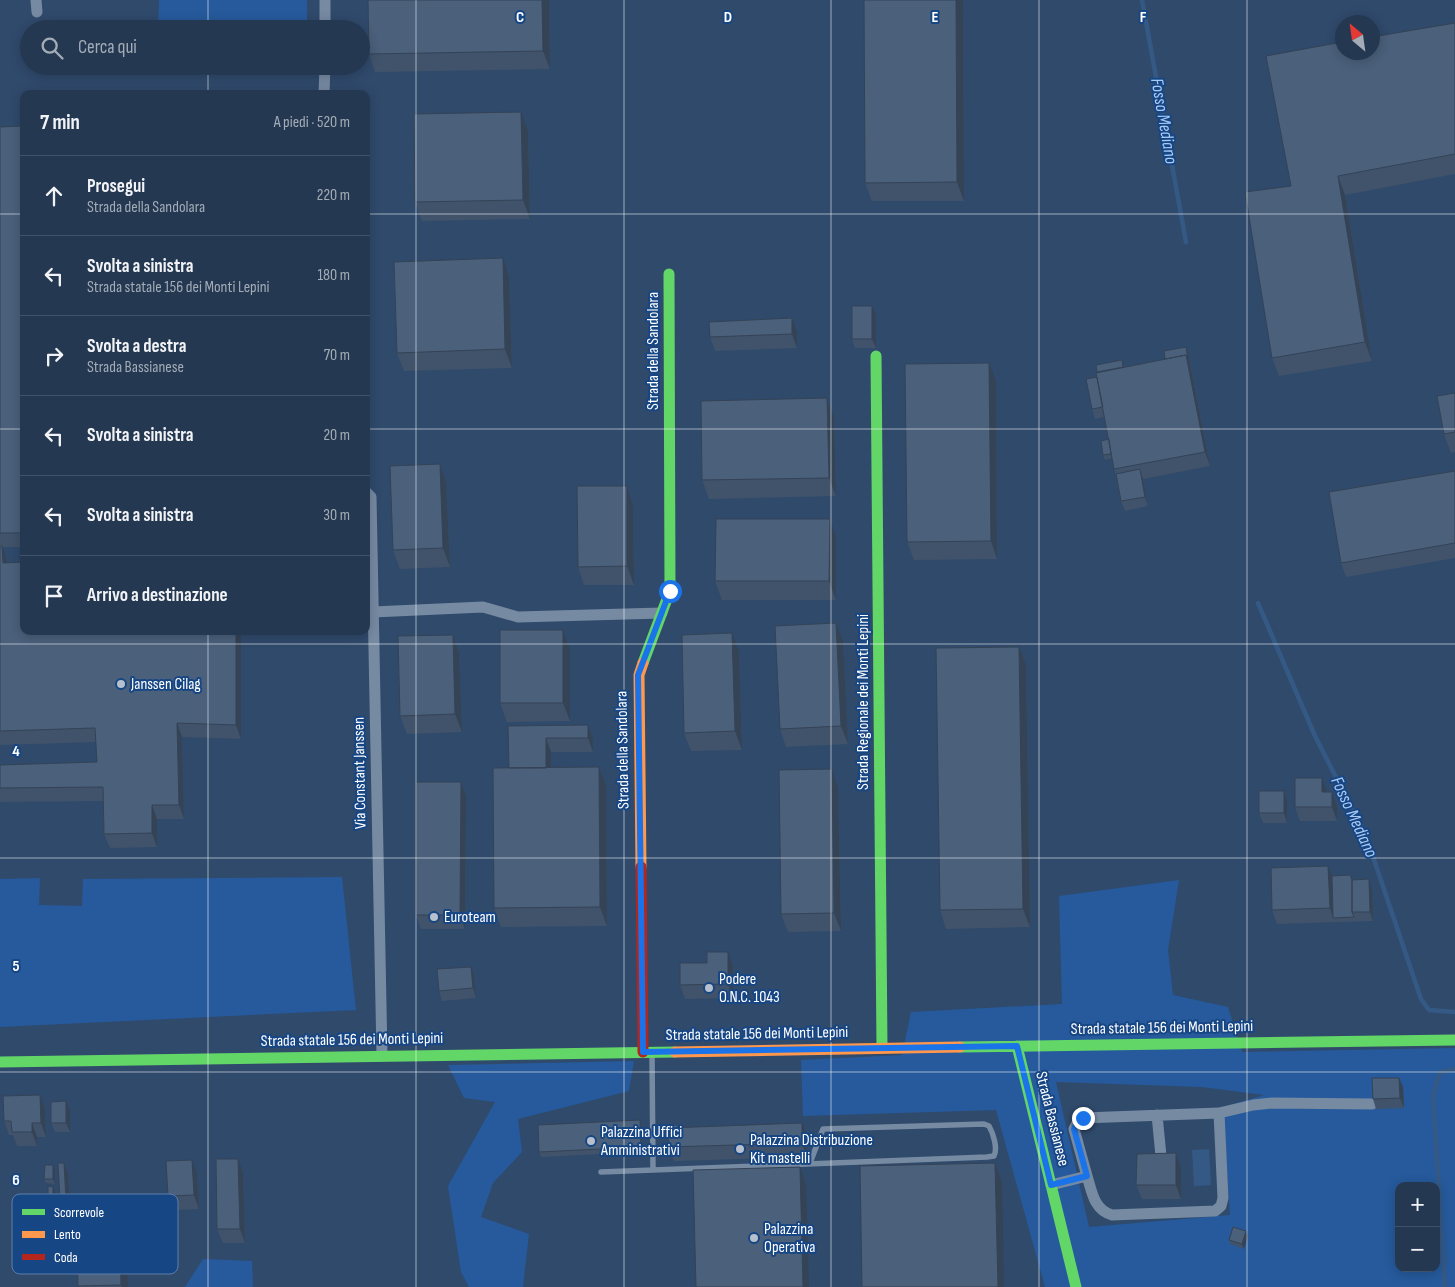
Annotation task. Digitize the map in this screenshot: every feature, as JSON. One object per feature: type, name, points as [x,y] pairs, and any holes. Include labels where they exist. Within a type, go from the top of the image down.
[{"type":"street","points":[[325,0],[325,20]]},
{"type":"street","points":[[324,90],[325,75]]},
{"type":"street","name":"Strada della Sandolara","points":[[647,1052],[638,675],[670,591],[669,274]]},
{"type":"street","name":"Strada Regionale dei Monti Lepini","points":[[876,356],[882,1048]]},
{"type":"street","name":"Via Constant Janssen","points":[[370,496],[382,1056]]},
{"type":"street","points":[[373,612],[483,607],[518,617],[662,613]]},
{"type":"street","name":"Strada statale 156 dei Monti Lepini","points":[[0,1062],[1455,1040]]},
{"type":"street","name":"Strada Bassianese","points":[[1017,1046],[1076,1287]]},
{"type":"street","points":[[1219,1113],[1223,1198],[1221,1206],[1215,1210],[1112,1215],[1098,1207],[1093,1198],[1075,1133],[1077,1123],[1088,1118],[1219,1113],[1253,1105],[1272,1103],[1372,1104]]},
{"type":"street","points":[[1157,1115],[1161,1156]]},
{"type":"street","points":[[1051,1185],[1087,1176]]},
{"type":"lane","points":[[647,1052],[653,1170]]},
{"type":"lane","points":[[601,1172],[987,1157],[994,1156],[996,1152],[992,1131],[989,1126],[984,1124],[823,1129],[810,1163]]},
{"type":"lane","points":[[652,1130],[683,1129]]},
{"type":"shaded area","points":[[159,0],[307,0],[307,20],[158,20]]},
{"type":"shaded area","points":[[342,877],[356,1010],[0,1027],[0,879],[40,878],[39,905],[82,906],[83,879]]},
{"type":"shaded area","points":[[1179,880],[1168,950],[1173,995],[1228,1007],[1242,1052],[1455,1048],[1455,1287],[1045,1287],[996,1110],[803,1116],[801,1060],[902,1055],[911,1012],[1062,1004],[1059,896]],"holes":[[[1056,1082],[1202,1087],[1264,1095],[1223,1107],[1230,1215],[1089,1227]]]},
{"type":"shaded area","points":[[634,1061],[629,1091],[518,1119],[522,1152],[493,1183],[481,1217],[529,1234],[523,1287],[469,1287],[461,1272],[448,1186],[495,1102],[464,1098],[448,1065]]},
{"type":"shaded area","points":[[1209,1149],[1211,1185],[1194,1186],[1192,1150]]},
{"type":"shaded area","points":[[203,1259],[252,1261],[253,1287],[185,1287]]},
{"type":"building","points":[[368,0],[542,0],[543,51],[370,54],[370,20],[368,20]]},
{"type":"building","points":[[864,0],[956,0],[957,182],[865,183]]},
{"type":"building","points":[[1455,23],[1455,154],[1338,176],[1365,342],[1272,358],[1245,192],[1291,186],[1266,56],[1335,43],[1335,60],[1380,60],[1380,36]]},
{"type":"building","points":[[521,112],[523,200],[415,202],[414,114]]},
{"type":"building","points":[[20,126],[20,533],[0,533],[0,127]]},
{"type":"building","points":[[503,258],[505,349],[397,353],[394,262]]},
{"type":"building","points":[[852,306],[872,306],[872,339],[852,339]]},
{"type":"building","points":[[792,318],[792,334],[710,337],[709,322]]},
{"type":"building","points":[[1186,347],[1188,360],[1186,355],[1165,359],[1164,351]]},
{"type":"building","points":[[1186,355],[1205,452],[1114,469],[1096,373]]},
{"type":"building","points":[[1122,360],[1123,367],[1097,372],[1096,365]]},
{"type":"building","points":[[989,363],[991,541],[907,542],[905,364]]},
{"type":"building","points":[[1097,377],[1103,407],[1092,409],[1086,379]]},
{"type":"building","points":[[1455,393],[1455,432],[1444,434],[1437,396]]},
{"type":"building","points":[[827,398],[829,478],[702,480],[701,401]]},
{"type":"building","points":[[1109,439],[1111,454],[1103,455],[1101,441]]},
{"type":"building","points":[[440,464],[443,548],[393,550],[390,466]]},
{"type":"building","points":[[1140,469],[1145,497],[1121,501],[1116,474]]},
{"type":"building","points":[[1455,471],[1455,543],[1341,563],[1329,492]]},
{"type":"building","points":[[577,486],[627,486],[627,566],[578,567]]},
{"type":"building","points":[[716,519],[830,519],[829,581],[715,581]]},
{"type":"building","name":"Janssen Cilag","points":[[0,546],[2,546],[3,563],[20,562],[20,635],[236,635],[236,725],[177,723],[179,805],[152,805],[152,833],[104,834],[103,787],[0,788],[0,765],[97,762],[95,728],[0,731]]},
{"type":"building","points":[[836,623],[841,726],[780,729],[775,626]]},
{"type":"building","points":[[500,630],[563,630],[563,703],[500,703]]},
{"type":"building","points":[[732,633],[735,731],[684,733],[682,635]]},
{"type":"building","points":[[453,635],[455,714],[400,716],[398,636]]},
{"type":"building","points":[[1019,647],[1023,909],[940,910],[936,648]]},
{"type":"building","points":[[588,725],[588,738],[546,738],[546,768],[509,768],[508,726]]},
{"type":"building","points":[[599,767],[600,907],[494,908],[493,768]]},
{"type":"building","points":[[832,769],[834,913],[781,914],[779,770]]},
{"type":"building","points":[[1295,778],[1322,778],[1322,792],[1332,792],[1332,807],[1295,807]]},
{"type":"building","points":[[416,782],[461,782],[460,915],[416,915]]},
{"type":"building","points":[[1259,791],[1284,791],[1284,813],[1259,813]]},
{"type":"building","points":[[1328,866],[1330,908],[1272,910],[1271,868]]},
{"type":"building","points":[[1350,875],[1352,880],[1352,912],[1354,917],[1333,918],[1332,876]]},
{"type":"building","points":[[1369,879],[1370,912],[1352,912],[1352,880]]},
{"type":"building","points":[[707,952],[728,952],[728,984],[680,985],[680,963],[707,963]]},
{"type":"building","points":[[471,967],[473,988],[439,991],[437,969]]},
{"type":"building","points":[[1372,1078],[1399,1078],[1400,1098],[1373,1099]]},
{"type":"building","points":[[40,1095],[41,1123],[32,1123],[32,1132],[12,1132],[11,1121],[4,1121],[3,1096]]},
{"type":"building","points":[[66,1101],[66,1123],[51,1123],[51,1102]]},
{"type":"building","name":"Palazzina Uffici Amministrativi","points":[[640,1120],[641,1147],[539,1152],[538,1125]]},
{"type":"building","points":[[802,1123],[802,1143],[669,1147],[668,1128]]},
{"type":"building","points":[[1176,1153],[1176,1185],[1136,1185],[1137,1154]]},
{"type":"building","points":[[216,1159],[238,1159],[240,1229],[217,1229]]},
{"type":"building","points":[[192,1160],[194,1195],[168,1194],[166,1161]]},
{"type":"building","points":[[58,1163],[64,1163],[66,1194],[60,1194]]},
{"type":"building","points":[[995,1163],[998,1287],[862,1287],[860,1166]]},
{"type":"building","points":[[45,1165],[53,1165],[53,1179],[44,1179]]},
{"type":"building","name":"Palazzina Operativa","points":[[800,1167],[803,1287],[696,1287],[693,1170]]},
{"type":"building","points":[[48,1186],[53,1187],[53,1194],[48,1194]]},
{"type":"building","points":[[1233,1227],[1246,1231],[1242,1244],[1229,1240]]},
{"type":"building","points":[[78,1274],[121,1274],[121,1285],[78,1286]]},
{"type":"waterway","name":"Fosso Mediano","points":[[1142,0],[1186,242]]},
{"type":"waterway","name":"Fosso Mediano","points":[[1258,603],[1315,736],[1366,836],[1421,999],[1429,1010],[1455,1012]]},
{"type":"waterway","name":"Fosso Mediano","points":[[1445,1287],[1433,1095],[1440,1072],[1455,1069]]},
{"type":"traffic: fast","points":[[643,663],[670,591],[669,274]]},
{"type":"traffic: fast","points":[[876,356],[882,1048]]},
{"type":"traffic: fast","points":[[960,1047],[1455,1040]]},
{"type":"traffic: fast","points":[[1017,1046],[1076,1287]]},
{"type":"traffic: fast","points":[[0,1062],[675,1052]]},
{"type":"traffic: slow","points":[[641,867],[639,675],[643,663]]},
{"type":"traffic: slow","points":[[675,1052],[960,1047]]},
{"type":"traffic: jam","points":[[641,867],[643,1052]]},
{"type":"place","name":"Janssen Cilag","points":[[121,684]]},
{"type":"place","name":"Euroteam","points":[[434,917]]},
{"type":"place","name":"Podere O.N.C. 1043","points":[[709,988]]},
{"type":"place","name":"Palazzina Uffici Amministrativi","points":[[591,1141]]},
{"type":"place","name":"Palazzina Distribuzione Kit mastelli","points":[[740,1149]]},
{"type":"place","name":"Palazzina Operativa","points":[[754,1238]]},
{"type":"route","points":[[670,591],[638,675],[643,1052],[1017,1046],[1051,1185],[1087,1176],[1074,1129],[1083,1118]]}]
